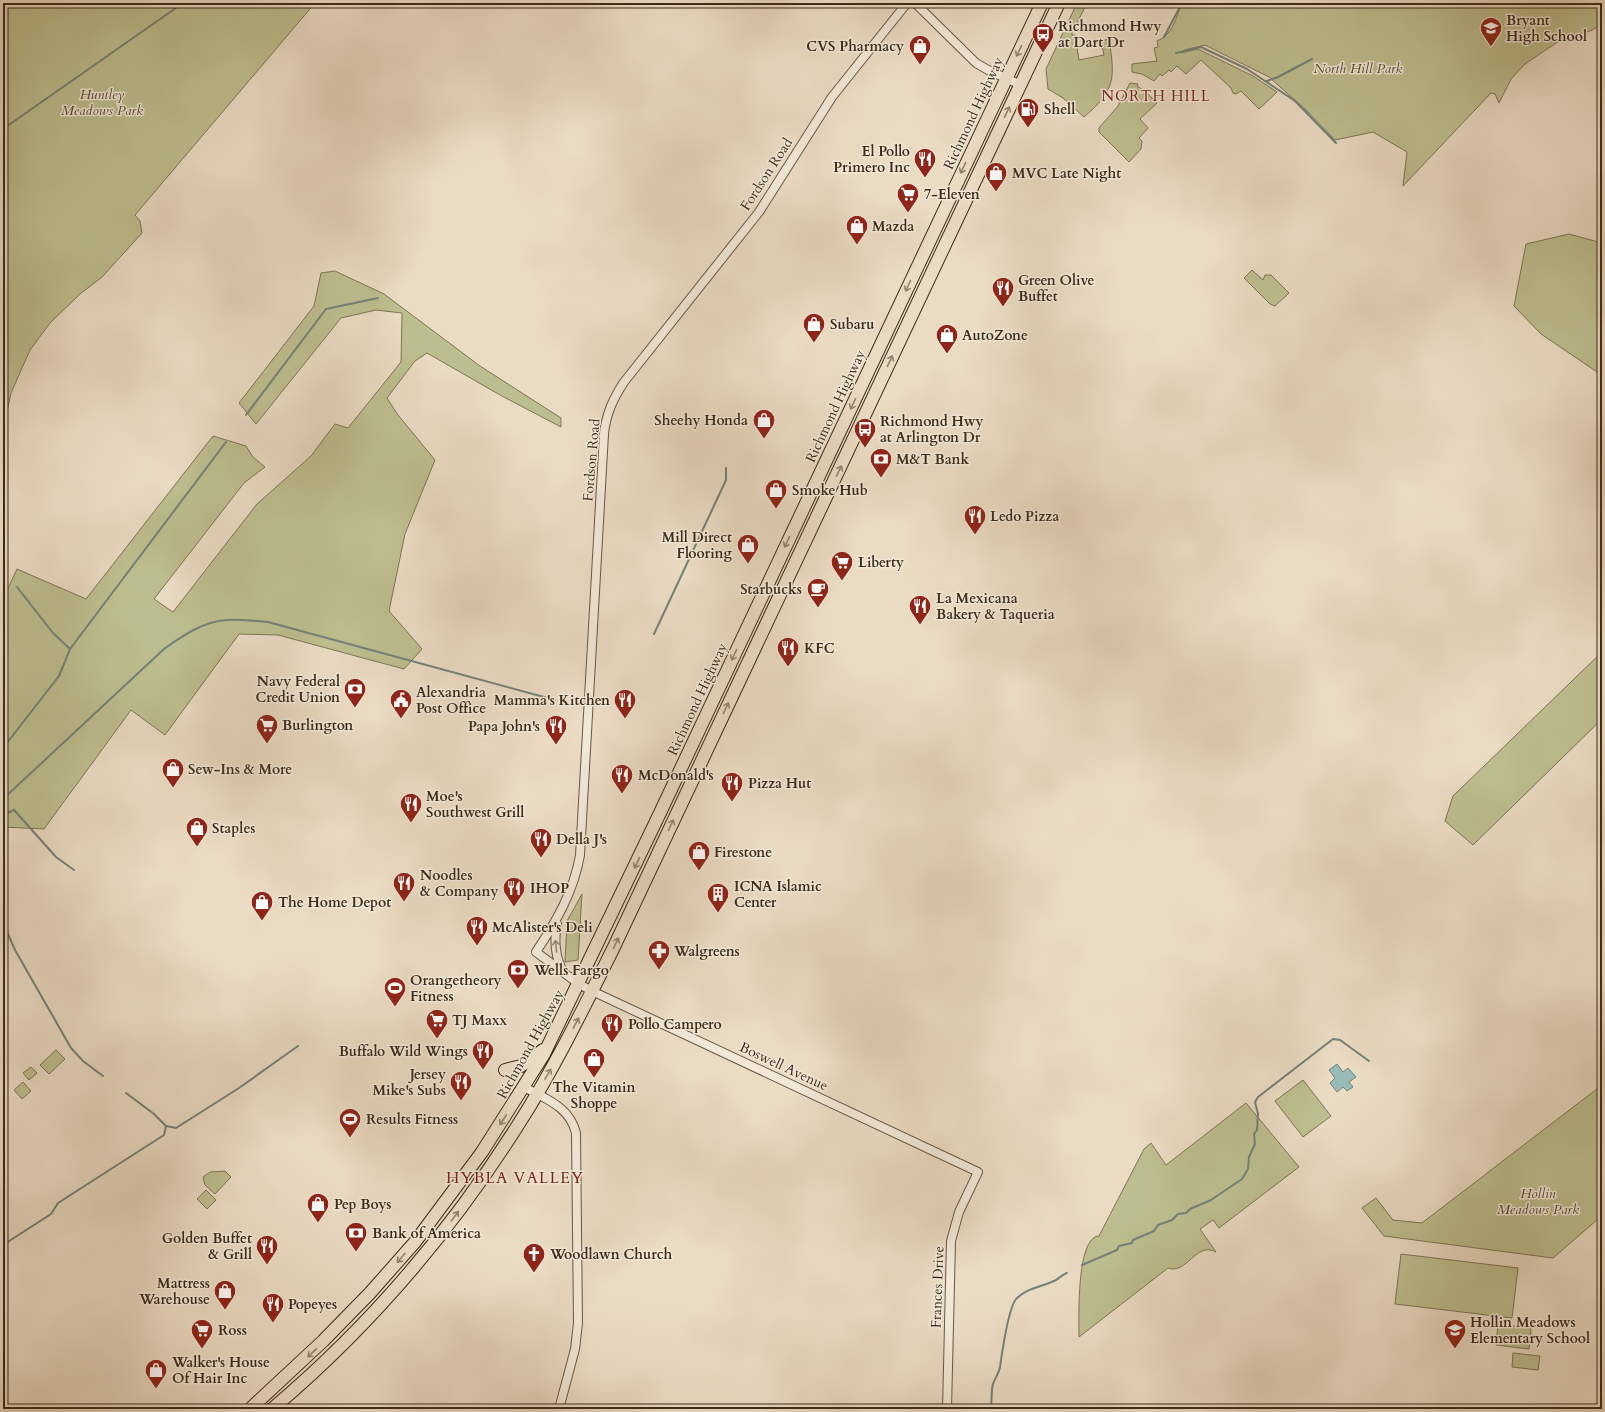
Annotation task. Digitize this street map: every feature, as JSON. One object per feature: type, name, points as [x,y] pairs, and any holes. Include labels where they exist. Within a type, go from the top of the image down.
[{"type":"highway","name":"Richmond Highway","points":[[250,1409],[323,1342],[370,1293],[415,1242],[482,1152],[524,1088],[551,1042],[1042,3]]},
{"type":"highway","points":[[272,1409],[361,1326],[418,1262],[486,1174],[537,1094],[592,991],[1059,3]]},
{"type":"highway","points":[[505,1070],[521,1066],[530,1061],[540,1054],[551,1042]]},
{"type":"street","name":"Fordson Road","points":[[579,984],[536,952],[558,917],[573,884],[580,855],[604,434],[610,405],[624,382],[759,212],[832,97],[907,3]]},
{"type":"street","points":[[914,3],[976,63],[1021,85]]},
{"type":"street","points":[[558,917],[556,943],[560,965],[564,973]]},
{"type":"street","name":"Boswell Avenue","points":[[579,984],[978,1172]]},
{"type":"street","points":[[524,1088],[566,1111],[573,1123],[576,1133],[578,1323],[575,1349],[559,1409]]},
{"type":"street","name":"Frances Drive","points":[[947,1409],[951,1241],[959,1212],[978,1172]]},
{"type":"green space","name":"Huntley Meadows Park","points":[[3,3],[315,3],[135,215],[140,221],[142,233],[102,277],[80,294],[50,323],[30,350],[11,393],[3,430]]},
{"type":"green space","points":[[1077,3],[1087,3],[1072,33],[1072,35],[1075,35],[1079,60],[1104,55],[1101,41],[1109,39],[1112,64],[1111,82],[1108,91],[1095,107],[1084,117],[1063,98],[1048,89],[1046,69]]},
{"type":"green space","name":"North Hill Park","points":[[1182,3],[1602,3],[1602,23],[1594,29],[1570,40],[1565,37],[1525,64],[1511,79],[1499,103],[1495,94],[1491,93],[1403,186],[1407,152],[1373,132],[1335,140],[1306,110],[1269,77],[1205,45],[1184,50],[1181,53],[1198,49],[1253,76],[1277,92],[1259,109],[1241,91],[1236,94],[1233,93],[1231,88],[1201,60],[1186,74],[1177,66],[1171,72],[1169,70],[1162,76],[1160,74],[1154,81],[1142,74],[1132,72],[1132,64],[1157,61],[1154,48],[1158,47],[1157,41],[1170,30],[1176,20]]},
{"type":"green space","points":[[1130,83],[1138,84],[1137,86],[1145,91],[1157,103],[1140,119],[1148,128],[1139,138],[1142,141],[1141,149],[1129,162],[1099,132],[1099,128],[1118,106]]},
{"type":"green space","points":[[1569,234],[1602,243],[1602,391],[1600,374],[1541,334],[1514,306],[1526,244]]},
{"type":"green space","points":[[1252,270],[1263,280],[1265,275],[1271,275],[1289,293],[1275,306],[1270,304],[1244,278]]},
{"type":"green space","points":[[335,271],[384,294],[480,366],[561,418],[561,427],[500,395],[427,353],[415,361],[387,398],[398,415],[435,460],[405,534],[389,611],[422,649],[404,669],[278,635],[239,634],[165,735],[131,710],[44,829],[3,827],[3,599],[17,569],[86,599],[213,436],[246,446],[253,457],[265,467],[244,483],[154,599],[173,612],[257,504],[311,456],[335,424],[348,428],[401,362],[402,313],[376,310],[341,318],[256,424],[239,403],[314,306],[321,273]]},
{"type":"green space","points":[[1602,652],[1602,719],[1473,845],[1445,821],[1453,796]]},
{"type":"green space","points":[[582,894],[578,960],[565,962],[567,921]]},
{"type":"green space","points":[[56,1050],[65,1059],[49,1074],[40,1065]]},
{"type":"green space","points":[[31,1067],[37,1073],[29,1080],[23,1073]]},
{"type":"green space","points":[[1303,1080],[1331,1116],[1303,1137],[1275,1101]]},
{"type":"green space","points":[[23,1082],[31,1091],[22,1099],[14,1090]]},
{"type":"green space","name":"Hollin Meadows Park","points":[[1602,1085],[1602,1206],[1598,1219],[1553,1258],[1384,1236],[1362,1208],[1376,1198],[1393,1220],[1422,1223]]},
{"type":"green space","points":[[1246,1103],[1299,1167],[1219,1228],[1213,1220],[1200,1229],[1216,1252],[1209,1250],[1203,1251],[1181,1267],[1175,1269],[1168,1268],[1079,1337],[1080,1280],[1086,1250],[1092,1240],[1099,1236],[1144,1149],[1151,1143],[1166,1165]]},
{"type":"green space","points":[[225,1171],[231,1177],[215,1194],[205,1185],[203,1177],[210,1172]]},
{"type":"green space","points":[[206,1190],[216,1200],[207,1209],[197,1199]]},
{"type":"green space","points":[[1401,1254],[1518,1268],[1512,1318],[1395,1304]]},
{"type":"green space","points":[[1498,1324],[1530,1328],[1529,1349],[1496,1345]]},
{"type":"green space","points":[[1513,1353],[1540,1356],[1538,1370],[1512,1367]]},
{"type":"water","points":[[1337,1064],[1343,1072],[1348,1068],[1356,1077],[1349,1082],[1353,1087],[1347,1091],[1343,1087],[1337,1092],[1330,1083],[1335,1078],[1329,1070]]},
{"type":"waterway","points":[[172,3],[177,7]]},
{"type":"waterway","points":[[3,129],[183,3]]},
{"type":"waterway","points":[[1164,37],[1182,3]]},
{"type":"waterway","points":[[1176,53],[1201,47],[1247,69],[1295,101],[1336,143]]},
{"type":"waterway","points":[[1267,81],[1278,77],[1312,59]]},
{"type":"waterway","points":[[246,415],[326,309],[378,298]]},
{"type":"waterway","points":[[3,748],[59,676],[70,649],[226,442]]},
{"type":"waterway","points":[[654,634],[726,480],[726,468]]},
{"type":"waterway","points":[[17,587],[53,633],[70,649]]},
{"type":"waterway","points":[[3,799],[164,649],[194,630],[218,621],[237,620],[268,622],[555,700]]},
{"type":"waterway","points":[[3,815],[14,810],[56,857],[74,870]]},
{"type":"waterway","points":[[3,911],[8,934],[15,950],[71,1048],[83,1061],[103,1076]]},
{"type":"waterway","points":[[1082,1265],[1117,1250],[1119,1246],[1132,1243],[1133,1240],[1154,1231],[1158,1225],[1172,1220],[1178,1214],[1186,1213],[1190,1209],[1211,1200],[1242,1179],[1248,1169],[1249,1157],[1255,1144],[1254,1134],[1257,1130],[1258,1114],[1255,1102],[1258,1097],[1333,1039],[1340,1040],[1369,1061]]},
{"type":"waterway","points":[[126,1093],[154,1114],[166,1126],[176,1128],[239,1088],[298,1046]]},
{"type":"waterway","points":[[3,1245],[51,1214],[58,1203],[164,1135],[166,1126]]},
{"type":"waterway","points":[[991,1408],[993,1384],[999,1369],[1008,1321],[1013,1304],[1016,1299],[1025,1292],[1054,1281],[1067,1273]]},
{"type":"place","name":"Bryant High School","points":[[1491,48]]},
{"type":"place","name":"Richmond Hwy at Dart Dr","points":[[1043,54]]},
{"type":"place","name":"CVS Pharmacy","points":[[920,66]]},
{"type":"place","name":"Shell","points":[[1028,128]]},
{"type":"place","name":"El Pollo Primero Inc","points":[[925,178]]},
{"type":"place","name":"MVC Late Night","points":[[996,192]]},
{"type":"place","name":"7-Eleven","points":[[908,214]]},
{"type":"place","name":"Mazda","points":[[857,246]]},
{"type":"place","name":"Green Olive Buffet","points":[[1003,308]]},
{"type":"place","name":"Subaru","points":[[814,344]]},
{"type":"place","name":"AutoZone","points":[[947,354]]},
{"type":"place","name":"Sheehy Honda","points":[[764,440]]},
{"type":"place","name":"Richmond Hwy at Arlington Dr","points":[[865,448]]},
{"type":"place","name":"M&T Bank","points":[[881,478]]},
{"type":"place","name":"Smoke Hub","points":[[776,510]]},
{"type":"place","name":"Ledo Pizza","points":[[975,536]]},
{"type":"place","name":"Mill Direct Flooring","points":[[748,564]]},
{"type":"place","name":"Liberty","points":[[842,582]]},
{"type":"place","name":"Starbucks","points":[[818,608]]},
{"type":"place","name":"La Mexicana Bakery & Taqueria","points":[[920,626]]},
{"type":"place","name":"KFC","points":[[788,668]]},
{"type":"place","name":"Navy Federal Credit Union","points":[[355,708]]},
{"type":"place","name":"Alexandria Post Office","points":[[401,720]]},
{"type":"place","name":"Mamma's Kitchen","points":[[625,720]]},
{"type":"place","name":"Burlington","points":[[267,744]]},
{"type":"place","name":"Papa John's","points":[[556,746]]},
{"type":"place","name":"Sew-Ins & More","points":[[173,788]]},
{"type":"place","name":"McDonald's","points":[[622,794]]},
{"type":"place","name":"Pizza Hut","points":[[732,802]]},
{"type":"place","name":"Moe's Southwest Grill","points":[[411,824]]},
{"type":"place","name":"Staples","points":[[197,848]]},
{"type":"place","name":"Della J's","points":[[541,858]]},
{"type":"place","name":"Firestone","points":[[699,872]]},
{"type":"place","name":"Noodles & Company","points":[[404,902]]},
{"type":"place","name":"IHOP","points":[[514,908]]},
{"type":"place","name":"ICNA Islamic Center","points":[[718,914]]},
{"type":"place","name":"The Home Depot","points":[[262,922]]},
{"type":"place","name":"McAlister's Deli","points":[[477,946]]},
{"type":"place","name":"Walgreens","points":[[659,970]]},
{"type":"place","name":"Wells Fargo","points":[[518,990]]},
{"type":"place","name":"Orangetheory Fitness","points":[[395,1008]]},
{"type":"place","name":"TJ Maxx","points":[[437,1040]]},
{"type":"place","name":"Pollo Campero","points":[[612,1044]]},
{"type":"place","name":"Buffalo Wild Wings","points":[[483,1070]]},
{"type":"place","name":"The Vitamin Shoppe","points":[[594,1078]]},
{"type":"place","name":"Jersey Mike's Subs","points":[[461,1102]]},
{"type":"place","name":"Results Fitness","points":[[350,1138]]},
{"type":"place","name":"Pep Boys","points":[[318,1224]]},
{"type":"place","name":"Bank of America","points":[[356,1252]]},
{"type":"place","name":"Golden Buffet & Grill","points":[[267,1266]]},
{"type":"place","name":"Woodlawn Church","points":[[534,1274]]},
{"type":"place","name":"Mattress Warehouse","points":[[225,1310]]},
{"type":"place","name":"Popeyes","points":[[273,1324]]},
{"type":"place","name":"Ross","points":[[202,1350]]},
{"type":"place","name":"Hollin Meadows Elementary School","points":[[1455,1350]]},
{"type":"place","name":"Walker's House Of Hair Inc","points":[[156,1390]]},
{"type":"district","name":"NORTH HILL","points":[[1156,96]]},
{"type":"district","name":"HYBLA VALLEY","points":[[515,1177]]}]
